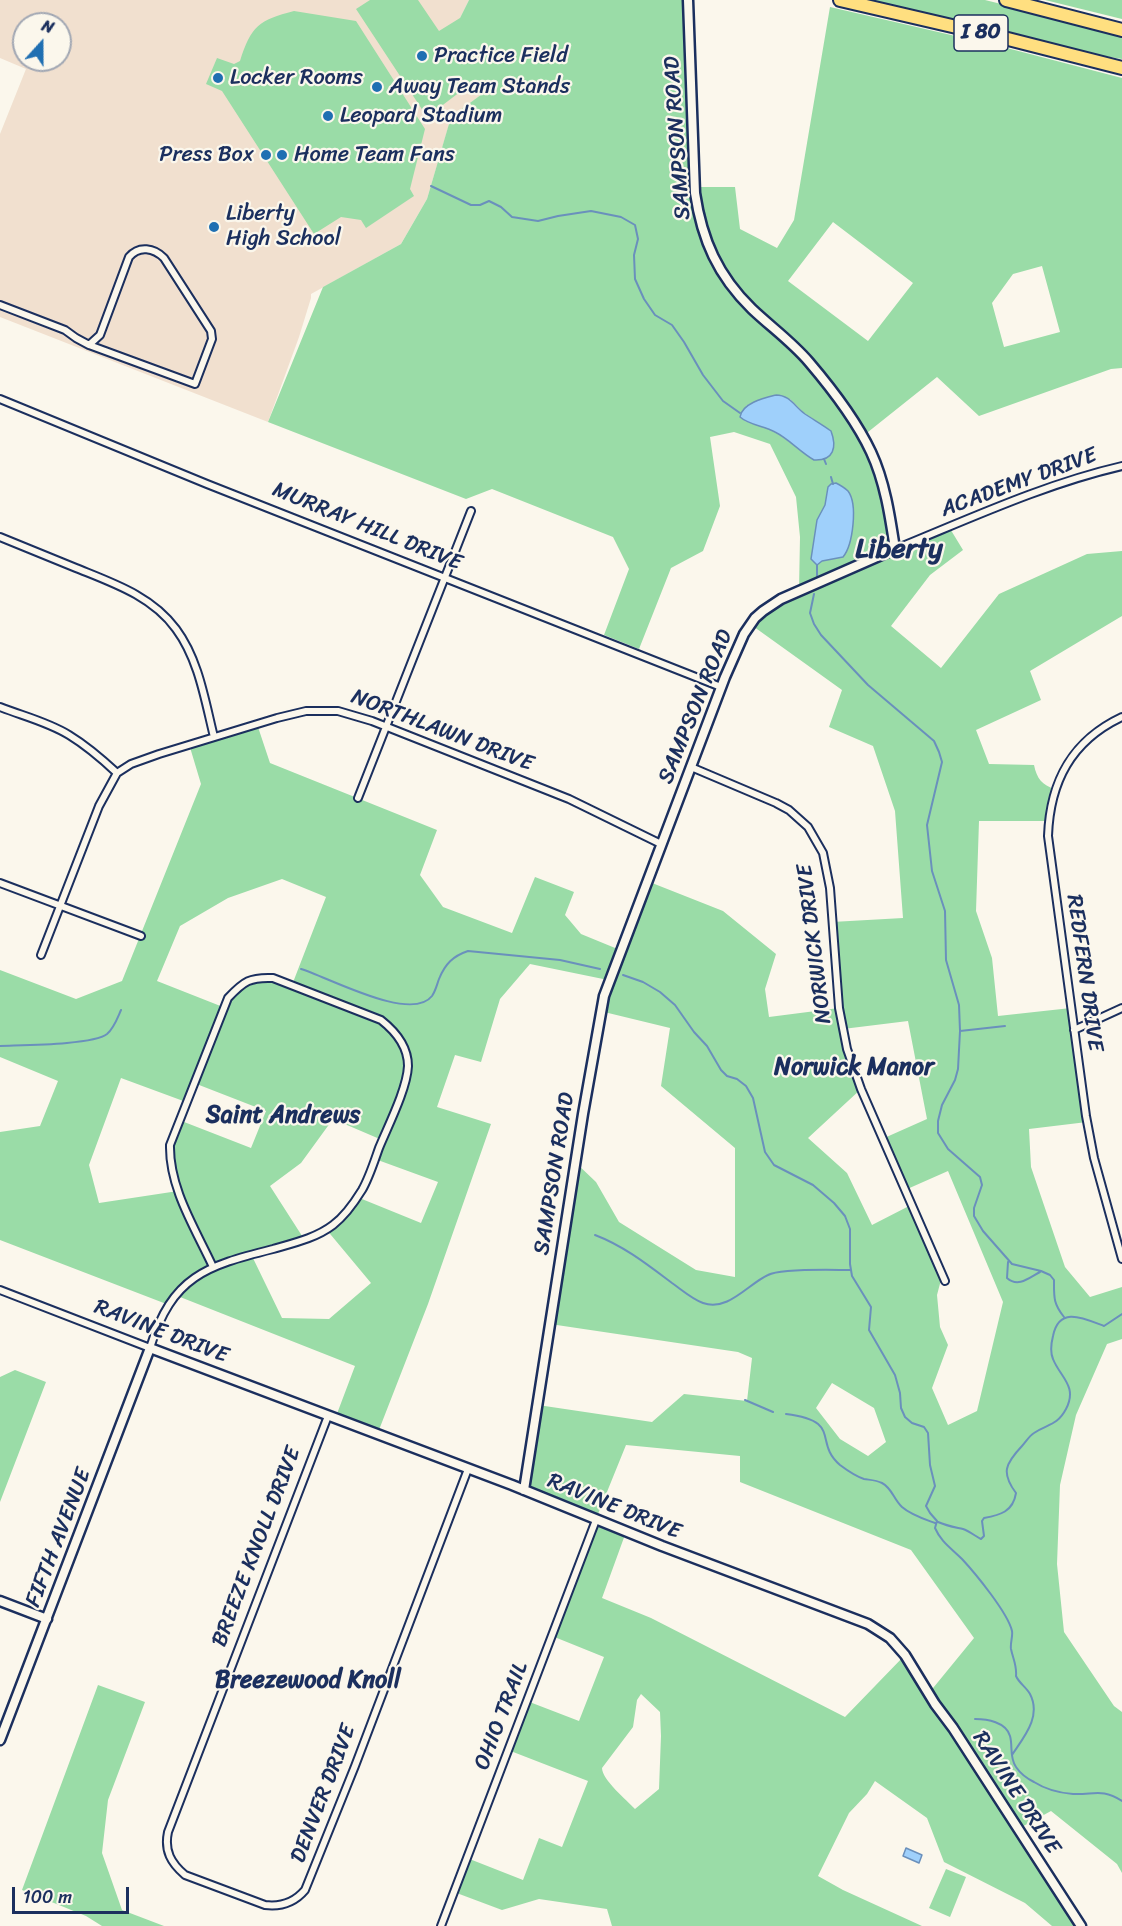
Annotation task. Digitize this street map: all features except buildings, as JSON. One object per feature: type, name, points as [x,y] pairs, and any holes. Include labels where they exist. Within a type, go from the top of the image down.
[{"type":"highway","name":"I 80","points":[[840,0],[1122,68]]},
{"type":"highway","name":"I 80","points":[[1006,0],[1122,30]]},
{"type":"street","name":"SAMPSON ROAD","points":[[524,1490],[600,1011],[608,980],[722,687],[744,634],[763,611],[781,599],[895,549],[881,478],[872,453],[862,436],[808,361],[734,289],[705,239],[695,194],[688,0]]},
{"type":"street","points":[[0,305],[65,330],[76,339],[89,345],[195,384],[212,339],[211,332],[164,258],[158,253],[143,249],[129,257],[100,335],[89,345]]},
{"type":"street","name":"MURRAY HILL DRIVE","points":[[0,399],[722,687]]},
{"type":"street","name":"ACADEMY DRIVE","points":[[895,549],[1043,490],[1122,466]]},
{"type":"street","points":[[358,798],[471,511]]},
{"type":"street","points":[[0,537],[118,585],[155,607],[177,630],[192,660],[214,737]]},
{"type":"street","points":[[0,707],[68,734],[117,773],[106,789],[41,955]]},
{"type":"street","name":"NORTHLAWN DRIVE","points":[[117,773],[149,757],[277,718],[317,710],[346,713],[386,726],[569,799],[661,844]]},
{"type":"street","name":"REDFERN DRIVE","points":[[1122,717],[1097,732],[1075,752],[1058,780],[1049,816],[1048,836],[1086,1116],[1094,1158],[1122,1259]]},
{"type":"street","name":"NORWICK DRIVE","points":[[691,767],[789,810],[808,827],[818,843],[827,867],[840,1008],[847,1049],[861,1089],[945,1281]]},
{"type":"street","points":[[0,883],[141,936]]},
{"type":"street","points":[[150,1348],[155,1330],[175,1295],[195,1275],[251,1254],[292,1244],[316,1235],[333,1225],[348,1211],[363,1188],[402,1089],[408,1065],[404,1046],[394,1030],[381,1020],[273,978],[255,977],[241,984],[228,998],[193,1083],[170,1148],[174,1184],[213,1267]]},
{"type":"street","points":[[1074,1030],[1122,1008]]},
{"type":"street","name":"RAVINE DRIVE","points":[[0,1290],[868,1624],[890,1638],[905,1655],[1081,1926]]},
{"type":"street","name":"FIFTH AVENUE","points":[[0,1740],[150,1348]]},
{"type":"street","name":"BREEZE KNOLL DRIVE","points":[[234,1893],[185,1875],[169,1857],[166,1848],[167,1836],[328,1416]]},
{"type":"street","name":"DENVER DRIVE","points":[[234,1893],[273,1906],[294,1901],[305,1890],[355,1766],[468,1469]]},
{"type":"street","name":"OHIO TRAIL","points":[[441,1926],[596,1520]]},
{"type":"street","points":[[0,1601],[47,1619]]},
{"type":"shaded area","points":[[0,0],[469,0],[460,18],[474,82],[482,94],[451,118],[427,199],[401,244],[311,294],[299,337],[268,422],[0,317],[0,134],[25,72],[72,72],[72,12],[12,12],[12,63],[0,58]]},
{"type":"green space","points":[[370,0],[418,0],[439,31],[460,18],[469,0],[683,0],[690,168],[694,202],[703,243],[695,187],[735,187],[740,229],[777,248],[794,220],[830,7],[1003,47],[1122,78],[1122,368],[1111,369],[979,416],[937,377],[863,436],[872,453],[898,547],[949,527],[963,550],[930,575],[891,626],[941,668],[999,594],[1087,554],[1122,551],[1122,616],[1030,671],[1041,700],[976,730],[989,764],[1034,765],[1041,781],[1055,789],[1049,821],[979,821],[976,911],[992,958],[998,1016],[1071,1008],[1087,1122],[1029,1129],[1031,1167],[1065,1267],[1090,1297],[1122,1287],[1122,1339],[1107,1344],[1076,1415],[1060,1485],[1057,1564],[1064,1632],[1114,1706],[1122,1712],[1122,1873],[1117,1864],[1051,1811],[1018,1829],[1081,1926],[1052,1926],[1025,1903],[944,1862],[927,1818],[875,1781],[867,1794],[849,1813],[818,1876],[922,1926],[612,1926],[607,1909],[539,1899],[502,1910],[454,1892],[467,1858],[523,1880],[539,1838],[562,1847],[588,1781],[508,1750],[527,1701],[579,1721],[604,1657],[552,1636],[596,1520],[524,1490],[538,1405],[652,1422],[684,1394],[747,1401],[752,1358],[738,1352],[550,1324],[575,1162],[596,1182],[619,1222],[696,1270],[735,1277],[735,1148],[661,1086],[670,1028],[600,1011],[608,980],[530,964],[500,999],[481,1062],[455,1055],[437,1107],[491,1124],[428,1304],[377,1435],[335,1419],[355,1366],[175,1295],[169,1305],[0,1240],[0,1132],[40,1126],[58,1081],[0,1057],[0,970],[76,999],[122,981],[201,784],[189,744],[257,724],[270,763],[437,830],[420,875],[443,907],[512,933],[535,877],[574,892],[565,915],[581,934],[620,950],[647,881],[723,911],[776,954],[765,989],[769,1017],[839,1008],[832,922],[903,918],[895,811],[873,746],[829,727],[842,690],[750,624],[799,591],[800,537],[796,497],[770,444],[734,432],[710,437],[720,506],[703,551],[671,568],[639,649],[604,635],[629,569],[613,537],[492,489],[466,499],[268,422],[323,287],[401,244],[427,199],[451,117],[482,94],[473,82],[427,117],[356,9]],"holes":[[[833,222],[913,283],[868,341],[788,281]],[[1042,266],[1060,332],[1004,347],[992,303],[1013,274]],[[761,399],[790,399],[804,413],[831,431],[826,458],[814,460],[777,433],[745,421],[746,406]],[[282,879],[326,897],[292,985],[273,978],[241,984],[223,1007],[157,981],[180,926],[228,898]],[[908,1021],[927,1119],[882,1139],[905,1190],[948,1171],[1003,1302],[977,1411],[948,1425],[932,1388],[948,1345],[940,1327],[937,1295],[942,1276],[911,1205],[872,1225],[847,1173],[808,1138],[861,1089],[843,1029]],[[121,1078],[186,1102],[194,1083],[266,1111],[251,1148],[179,1120],[170,1145],[178,1191],[99,1203],[89,1165]],[[333,1119],[382,1140],[375,1159],[438,1182],[421,1223],[357,1197],[333,1225],[326,1229],[371,1283],[329,1319],[282,1318],[251,1254],[304,1239],[270,1186],[301,1163]],[[832,1383],[874,1408],[886,1442],[868,1456],[840,1439],[816,1408]],[[626,1445],[740,1456],[740,1482],[911,1550],[974,1638],[929,1693],[905,1655],[845,1717],[651,1618],[602,1598],[626,1532],[596,1519]],[[641,1694],[660,1712],[659,1789],[635,1809],[610,1784],[602,1768],[633,1727],[637,1700]]]},
{"type":"green space","points":[[865,0],[985,0],[1122,34],[1122,59],[1080,52]]},
{"type":"green space","points":[[1045,0],[1122,0],[1122,19]]},
{"type":"green space","name":"Leopard Stadium","points":[[294,11],[356,21],[425,129],[410,189],[414,196],[366,228],[361,220],[341,217],[314,234],[222,91],[206,84],[217,58],[234,64],[240,61],[248,40],[258,26],[272,18]]},
{"type":"green space","points":[[15,1370],[46,1382],[0,1502],[0,1377]]},
{"type":"green space","points":[[98,1685],[145,1702],[108,1800],[102,1853],[122,1910],[164,1926],[102,1926],[86,1916],[22,1890]]},
{"type":"green space","points":[[946,1869],[966,1877],[950,1917],[929,1908]]},
{"type":"water","points":[[776,395],[789,399],[805,414],[831,431],[834,447],[830,455],[821,460],[814,460],[780,435],[740,417],[749,405]]},
{"type":"water","points":[[836,483],[848,491],[851,497],[852,534],[843,557],[822,561],[817,565],[811,559],[817,520],[825,505],[828,487]]},
{"type":"water","points":[[906,1848],[922,1855],[919,1863],[903,1856]]},
{"type":"waterway","points":[[431,186],[471,205],[480,205],[489,201],[501,207],[512,217],[538,221],[591,211],[621,217],[635,225],[638,239],[634,255],[635,279],[644,299],[655,315],[672,325],[703,375],[723,401],[740,413]]},
{"type":"waterway","points":[[824,459],[826,464]]},
{"type":"waterway","points":[[831,477],[833,484]]},
{"type":"waterway","points":[[817,565],[817,576]]},
{"type":"waterway","points":[[814,594],[810,613],[821,635],[868,685],[934,741],[939,752],[942,762],[927,825],[932,871],[945,911],[946,960],[959,1005],[960,1031],[958,1069],[942,1105],[938,1133],[948,1149],[980,1177],[982,1185],[974,1208],[974,1216],[983,1231],[1012,1264],[1050,1275],[1054,1280],[1056,1304],[1064,1317]]},
{"type":"waterway","points":[[301,969],[369,996],[406,1004],[421,1003],[432,996],[447,965],[458,955],[468,951],[560,960],[600,969]]},
{"type":"waterway","points":[[623,975],[643,982],[660,992],[675,1005],[707,1046],[721,1070],[727,1076],[737,1079],[746,1086],[753,1098],[765,1152],[774,1165],[813,1185],[845,1216],[850,1229],[852,1276],[871,1307],[869,1330],[895,1375],[901,1408],[905,1417],[912,1423],[924,1427],[928,1433],[930,1465],[935,1486],[926,1506],[937,1521],[935,1528],[940,1537],[968,1565],[1004,1614],[1012,1631],[1011,1647],[1016,1676],[1030,1694],[1034,1711],[1030,1727],[1012,1755]]},
{"type":"waterway","points":[[0,1046],[39,1045],[99,1038],[112,1029],[121,1010]]},
{"type":"waterway","points":[[960,1031],[1005,1026]]},
{"type":"waterway","points":[[595,1235],[635,1256],[695,1299],[712,1305],[721,1304],[737,1296],[760,1279],[775,1273],[850,1270]]},
{"type":"waterway","points":[[1008,1262],[1007,1278],[1011,1281],[1024,1281],[1040,1272]]},
{"type":"waterway","points":[[938,1522],[965,1530],[981,1539],[984,1536],[982,1521],[984,1518],[1000,1514],[1009,1508],[1016,1493],[1007,1474],[1012,1458],[1032,1434],[1059,1419],[1069,1401],[1067,1382],[1051,1354],[1056,1327],[1066,1318],[1073,1317],[1104,1326],[1122,1314]]},
{"type":"waterway","points":[[745,1400],[773,1412]]},
{"type":"waterway","points":[[786,1414],[804,1417],[815,1422],[821,1427],[828,1448],[840,1465],[861,1478],[882,1483],[906,1510],[935,1523]]},
{"type":"waterway","points":[[975,1719],[990,1721],[1005,1727],[1010,1736],[1016,1767],[1024,1776],[1038,1784],[1068,1793],[1103,1793],[1122,1801]]},
{"type":"place","name":"Practice Field","points":[[422,56]]},
{"type":"place","name":"Locker Rooms","points":[[218,78]]},
{"type":"place","name":"Away Team Stands","points":[[377,87]]},
{"type":"place","name":"Leopard Stadium","points":[[328,116]]},
{"type":"place","name":"Press Box","points":[[266,155]]},
{"type":"place","name":"Home Team Fans","points":[[282,155]]},
{"type":"place","name":"Liberty High School","points":[[214,227]]},
{"type":"district","name":"Liberty","points":[[899,550]]},
{"type":"district","name":"Norwick Manor","points":[[854,1068]]},
{"type":"district","name":"Saint Andrews","points":[[283,1116]]},
{"type":"district","name":"Breezewood Knoll","points":[[308,1681]]}]
